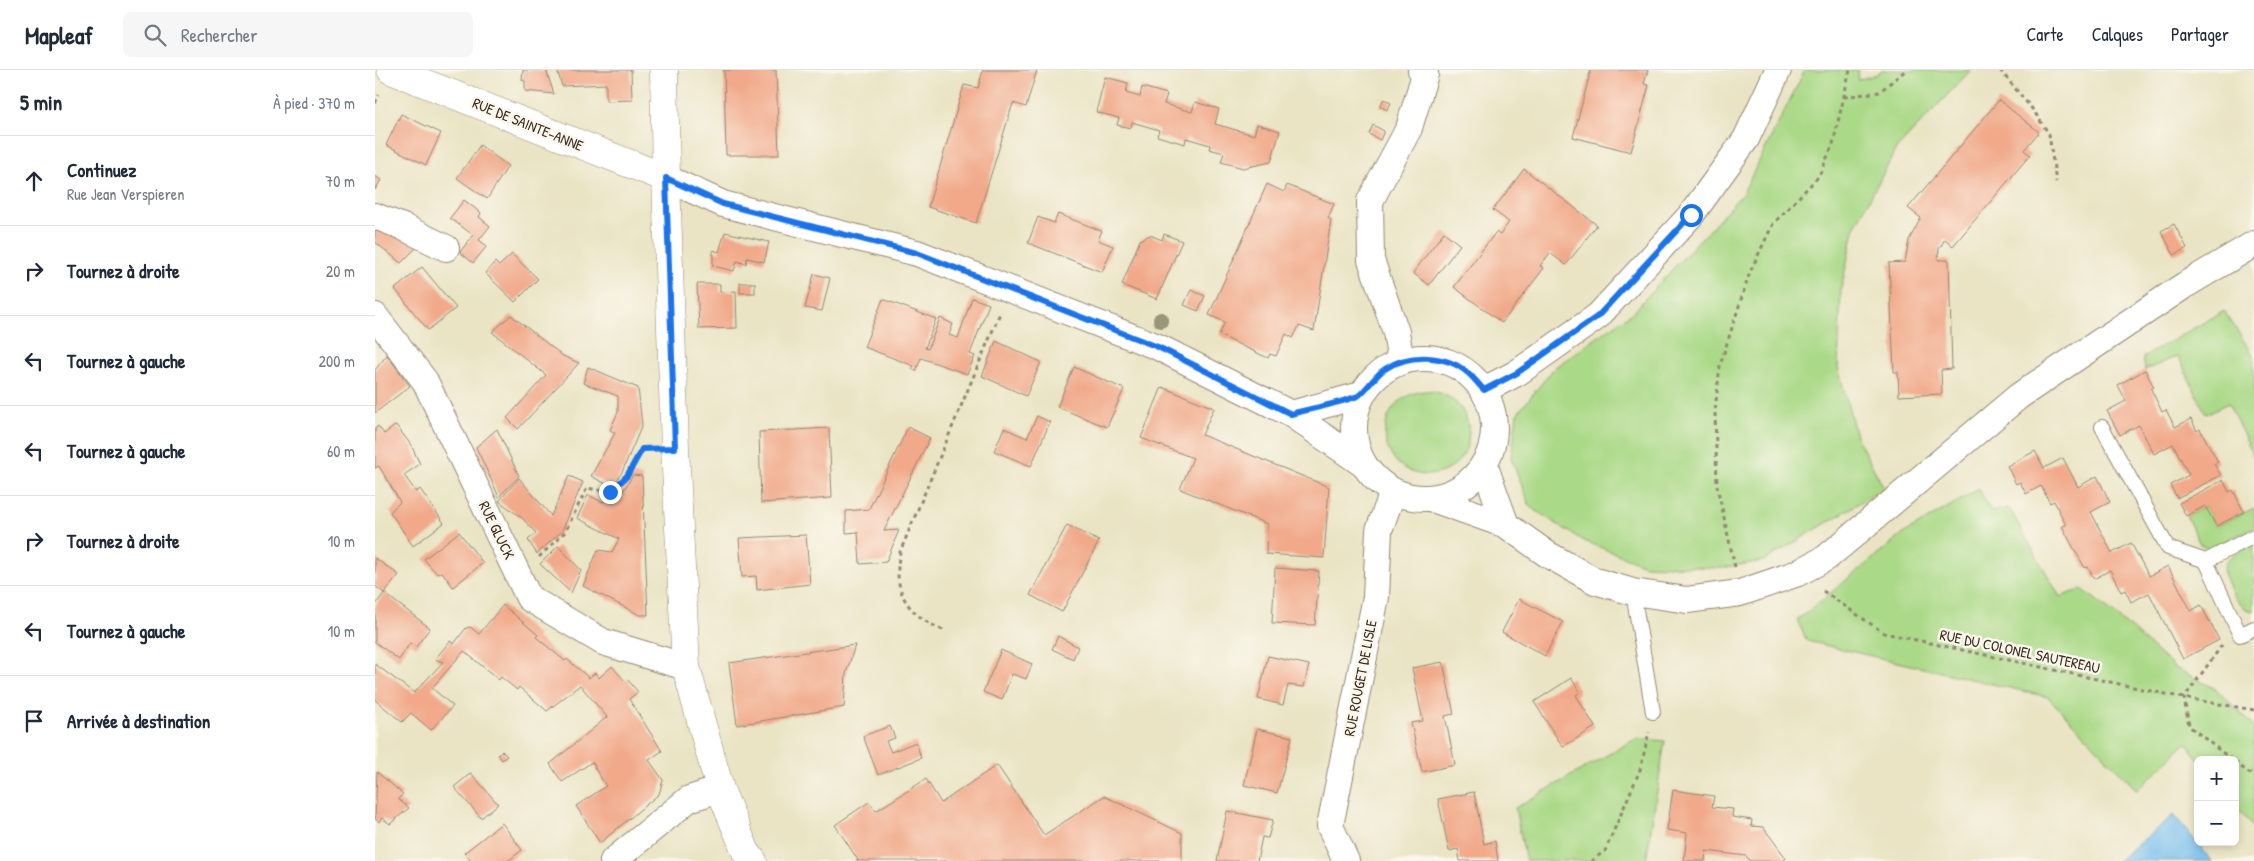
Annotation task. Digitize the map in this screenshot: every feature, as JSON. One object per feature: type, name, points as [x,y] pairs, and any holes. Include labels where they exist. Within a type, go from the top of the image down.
[{"type":"main road","name":"RUE DE SAINTE-ANNE","points":[[391,70],[666,178]]},
{"type":"main road","points":[[665,70],[666,178],[675,448],[686,666],[720,789],[747,852],[753,861]]},
{"type":"street","points":[[1401,361],[1396,332],[1371,260],[1370,201],[1409,128],[1425,74],[1421,70]]},
{"type":"street","points":[[1484,390],[1517,373],[1598,316],[1691,215],[1746,139],[1778,70]]},
{"type":"street","points":[[666,178],[723,204],[917,253],[1158,347],[1291,414],[1363,464],[1378,482],[1393,492],[1414,498],[1430,498],[1451,493],[1470,482],[1484,464],[1492,447],[1494,428],[1491,408],[1484,390],[1468,373],[1447,361],[1425,357],[1401,361],[1385,369],[1371,380],[1361,395],[1353,418],[1354,442],[1363,464]]},
{"type":"street","points":[[375,216],[446,248]]},
{"type":"street","points":[[1430,498],[1506,525],[1547,554],[1595,580],[1633,592],[1687,600],[1740,593],[1798,573],[1825,558],[2019,396],[2185,285],[2254,244]]},
{"type":"street","name":"RUE GLUCK","points":[[375,316],[425,381],[529,598],[603,642],[686,666]]},
{"type":"street","points":[[1291,414],[1361,395]]},
{"type":"street","points":[[1484,464],[1506,525]]},
{"type":"street","name":"RUE ROUGET DE LISLE","points":[[1346,861],[1329,826],[1376,597],[1379,530],[1393,492]]},
{"type":"street","points":[[613,861],[689,799],[720,789]]},
{"type":"lane","points":[[2102,426],[2168,548],[2206,561],[2240,635],[2254,628]]},
{"type":"lane","points":[[2206,561],[2254,536]]},
{"type":"lane","points":[[1633,592],[1653,712]]},
{"type":"path","points":[[1736,572],[1717,486],[1715,411],[1720,365],[1750,272],[1773,224],[1819,176],[1833,144],[1850,70]]},
{"type":"path","points":[[1844,97],[1879,92],[1906,70]]},
{"type":"path","points":[[2000,70],[2033,110],[2049,134],[2056,182]]},
{"type":"path","points":[[943,630],[927,623],[906,601],[899,588],[897,571],[900,552],[1010,289]]},
{"type":"path","points":[[519,576],[565,532],[587,488],[610,492],[627,476],[642,449],[675,448]]},
{"type":"path","name":"RUE DU COLONEL SAUTEREAU","points":[[1798,573],[1884,633],[2184,698],[2254,710]]},
{"type":"path","points":[[2227,756],[2189,726],[2184,698],[2236,626]]},
{"type":"path","points":[[1591,861],[1605,851],[1640,770],[1653,712]]},
{"type":"path","points":[[2239,765],[2254,778]]},
{"type":"green space","points":[[1805,70],[1859,70],[1857,80],[1878,74],[1883,70],[1971,70],[1897,148],[1855,226],[1841,289],[1838,367],[1856,436],[1884,488],[1764,561],[1721,568],[1645,565],[1582,540],[1530,507],[1511,458],[1517,414],[1554,368],[1633,312],[1743,193]]},
{"type":"green space","points":[[2224,311],[2254,356],[2254,457],[2228,403],[2206,414],[2178,356],[2145,370],[2143,357]]},
{"type":"green space","points":[[1427,391],[1443,394],[1457,403],[1466,417],[1469,433],[1466,449],[1457,463],[1443,472],[1427,475],[1411,472],[1397,463],[1388,449],[1385,433],[1388,417],[1397,403],[1411,394]]},
{"type":"green space","points":[[1979,489],[1991,512],[2009,508],[2060,597],[2082,589],[2113,613],[2175,668],[2216,689],[2254,726],[2254,829],[2239,810],[2239,756],[2196,756],[2186,743],[2137,790],[2048,697],[1807,641],[1797,620],[1906,532]]},
{"type":"green space","points":[[2205,506],[2216,526],[2254,508],[2254,527],[2210,549],[2200,544],[2186,516]]},
{"type":"green space","points":[[2254,544],[2254,611],[2238,602],[2224,574],[2224,568],[2229,558]]},
{"type":"green space","points":[[1637,738],[1665,741],[1646,861],[1526,861],[1515,808]]},
{"type":"water","points":[[2174,815],[2194,839],[2194,846],[2200,846],[2212,861],[2117,861]]},
{"type":"building","points":[[523,70],[546,70],[554,94],[525,91],[525,81],[522,80]]},
{"type":"building","points":[[557,70],[631,70],[632,100],[606,101],[606,84],[562,86]]},
{"type":"building","points":[[724,70],[776,70],[779,155],[726,155]]},
{"type":"building","points":[[983,70],[1037,70],[1026,107],[1013,103],[976,223],[928,207],[964,85],[978,88]]},
{"type":"building","points":[[1591,70],[1648,70],[1644,84],[1649,85],[1631,152],[1573,137]]},
{"type":"building","points":[[1105,77],[1128,83],[1126,93],[1140,97],[1142,87],[1167,94],[1164,104],[1192,112],[1195,102],[1219,109],[1215,124],[1254,135],[1257,124],[1280,131],[1271,162],[1243,168],[1221,162],[1224,153],[1209,149],[1210,145],[1186,138],[1185,144],[1157,136],[1159,130],[1132,122],[1131,128],[1117,125],[1119,118],[1096,112]]},
{"type":"building","points":[[1384,99],[1391,103],[1387,110],[1380,106]]},
{"type":"building","points":[[1999,100],[2039,132],[2024,150],[2030,155],[1953,246],[1945,239],[1939,249],[1938,260],[1949,260],[1952,369],[1941,370],[1942,394],[1899,396],[1898,372],[1894,372],[1889,263],[1905,262],[1909,240],[1921,218],[1908,208]]},
{"type":"building","points":[[401,114],[441,133],[426,165],[386,145]]},
{"type":"building","points":[[1373,125],[1384,131],[1380,140],[1369,134]]},
{"type":"building","points":[[480,145],[508,166],[487,199],[457,178]]},
{"type":"building","points":[[1524,169],[1597,225],[1566,265],[1550,253],[1540,266],[1544,268],[1502,323],[1454,287],[1496,232],[1500,235],[1509,222],[1493,210]]},
{"type":"building","points":[[375,176],[381,180],[375,190]]},
{"type":"building","points":[[1267,184],[1284,192],[1287,185],[1334,204],[1328,218],[1331,220],[1314,331],[1299,326],[1293,338],[1286,334],[1276,356],[1270,354],[1268,358],[1219,335],[1225,322],[1209,315]]},
{"type":"building","points":[[464,200],[481,213],[479,217],[490,226],[479,240],[487,246],[473,263],[460,252],[473,235],[450,218]]},
{"type":"building","points":[[1058,214],[1102,231],[1098,240],[1113,246],[1102,272],[1028,243],[1038,217],[1054,223]]},
{"type":"building","points":[[375,220],[420,244],[401,263],[375,242]]},
{"type":"building","points":[[2174,224],[2187,248],[2174,255],[2161,231]]},
{"type":"building","points":[[725,232],[769,242],[764,262],[747,258],[746,264],[737,261],[734,271],[713,266],[713,250],[719,252]]},
{"type":"building","points":[[1444,232],[1460,245],[1429,285],[1413,273]]},
{"type":"building","points":[[1164,234],[1182,241],[1157,299],[1122,285],[1140,240],[1150,235],[1162,240]]},
{"type":"building","points":[[512,254],[538,279],[515,302],[485,273],[495,262],[499,266]]},
{"type":"building","points":[[422,267],[456,308],[428,330],[395,289]]},
{"type":"building","points":[[814,274],[830,278],[822,311],[805,308]]},
{"type":"building","points":[[740,283],[755,283],[755,293],[740,293]]},
{"type":"building","points":[[697,284],[720,284],[720,292],[736,291],[737,328],[699,329]]},
{"type":"building","points":[[1191,290],[1205,296],[1198,311],[1184,305]]},
{"type":"building","points":[[972,298],[989,304],[970,354],[975,356],[967,374],[921,358],[916,371],[912,369],[914,366],[864,347],[883,299],[936,319],[925,348],[928,349],[940,318],[953,324],[949,335],[958,338]]},
{"type":"building","points":[[511,315],[563,356],[579,363],[518,429],[507,418],[546,375],[492,332]]},
{"type":"building","points":[[996,341],[1041,362],[1026,396],[982,376]]},
{"type":"building","points":[[387,355],[410,386],[375,413],[375,370]]},
{"type":"building","points":[[588,367],[638,388],[642,425],[622,472],[612,487],[591,476],[615,433],[610,430],[618,412],[618,396],[583,383]]},
{"type":"building","points":[[1074,367],[1124,389],[1107,427],[1057,407]]},
{"type":"building","points":[[2145,370],[2154,387],[2151,389],[2162,412],[2166,410],[2175,427],[2191,419],[2197,431],[2200,429],[2218,462],[2214,464],[2221,475],[2177,498],[2170,485],[2189,475],[2173,444],[2154,454],[2139,425],[2120,435],[2107,411],[2126,401],[2118,385]]},
{"type":"building","points":[[1162,387],[1214,408],[1202,435],[1329,487],[1324,558],[1266,554],[1267,524],[1180,489],[1193,458],[1141,438]]},
{"type":"building","points":[[1037,416],[1050,422],[1031,466],[994,451],[1004,428],[1027,438]]},
{"type":"building","points":[[396,425],[411,445],[420,464],[404,475],[416,492],[420,489],[444,523],[413,546],[390,512],[400,502],[379,466],[375,468],[375,429],[378,426],[384,434]]},
{"type":"building","points":[[908,427],[930,438],[884,531],[899,530],[886,562],[860,564],[858,532],[846,533],[846,511],[869,509]]},
{"type":"building","points":[[829,428],[832,498],[761,503],[759,432]]},
{"type":"building","points":[[497,429],[519,476],[499,497],[476,447]]},
{"type":"building","points":[[2035,451],[2044,468],[2063,458],[2078,487],[2097,476],[2110,502],[2091,512],[2112,553],[2131,543],[2149,576],[2168,566],[2191,611],[2201,605],[2219,640],[2183,659],[2149,593],[2131,602],[2125,590],[2121,592],[2110,570],[2094,579],[2088,567],[2085,568],[2062,526],[2066,525],[2054,501],[2050,503],[2041,486],[2026,494],[2020,482],[2016,484],[2007,466]]},
{"type":"building","points":[[633,475],[642,476],[648,615],[640,615],[583,586],[598,550],[612,552],[619,539],[577,518],[588,495],[602,502],[623,491]]},
{"type":"building","points":[[569,476],[583,482],[562,531],[537,554],[528,540],[536,533],[522,518],[499,501],[519,478],[551,516]]},
{"type":"building","points":[[2223,480],[2229,492],[2233,490],[2244,512],[2216,526],[2205,506],[2186,516],[2179,503]]},
{"type":"building","points":[[1067,525],[1099,541],[1062,612],[1030,595]]},
{"type":"building","points":[[459,532],[483,563],[453,587],[442,572],[437,574],[424,559]]},
{"type":"building","points":[[806,535],[810,584],[757,590],[756,576],[742,577],[739,538]]},
{"type":"building","points":[[558,546],[581,570],[571,593],[540,564]]},
{"type":"building","points":[[375,558],[399,575],[384,593],[375,586]]},
{"type":"building","points":[[1275,568],[1319,571],[1315,625],[1272,623]]},
{"type":"building","points":[[384,593],[430,628],[416,647],[410,643],[399,660],[375,642],[375,606]]},
{"type":"building","points":[[1519,599],[1563,622],[1545,656],[1502,632]]},
{"type":"building","points":[[503,605],[538,635],[536,637],[565,661],[567,659],[589,678],[595,673],[599,678],[612,666],[638,692],[629,699],[662,751],[649,760],[663,780],[659,794],[600,843],[576,806],[606,786],[595,766],[592,762],[562,782],[550,764],[607,717],[580,685],[547,711],[519,687],[517,690],[501,677],[499,680],[464,651],[432,688],[453,706],[431,730],[411,713],[402,722],[375,700],[375,664],[414,693],[443,662],[435,659],[450,641],[454,644],[466,628],[470,627],[479,634]]},
{"type":"building","points":[[1058,636],[1078,647],[1073,659],[1052,649]]},
{"type":"building","points":[[855,645],[846,674],[844,707],[737,725],[729,663]]},
{"type":"building","points":[[1001,650],[1032,664],[1026,679],[1012,674],[1002,700],[983,692]]},
{"type":"building","points":[[1268,656],[1309,665],[1304,687],[1288,685],[1283,705],[1258,699]]},
{"type":"building","points":[[1443,662],[1454,714],[1445,716],[1455,765],[1422,772],[1411,723],[1423,721],[1412,668]]},
{"type":"building","points":[[1571,678],[1580,692],[1576,695],[1595,727],[1563,747],[1534,702]]},
{"type":"building","points":[[890,726],[895,738],[886,741],[891,752],[916,742],[921,758],[878,775],[863,736]]},
{"type":"building","points":[[1257,729],[1292,737],[1277,793],[1244,785]]},
{"type":"building","points":[[502,751],[507,756],[502,760],[498,755]]},
{"type":"building","points":[[997,765],[1044,835],[1104,796],[1182,833],[1182,861],[856,861],[858,860],[835,825],[869,802],[876,811],[926,779],[941,803]]},
{"type":"building","points":[[377,772],[403,794],[398,799],[409,808],[390,824],[382,818],[379,822],[375,819]]},
{"type":"building","points":[[471,773],[498,804],[481,818],[454,787]]},
{"type":"building","points":[[1673,790],[1714,796],[1712,807],[1733,809],[1732,817],[1752,820],[1751,826],[1763,827],[1786,858],[1783,861],[1750,861],[1746,856],[1706,851],[1705,861],[1684,861],[1687,833],[1667,830]]},
{"type":"building","points":[[1474,792],[1484,844],[1495,841],[1498,861],[1460,861],[1458,849],[1449,851],[1438,799]]},
{"type":"building","points":[[1227,811],[1273,820],[1268,838],[1262,837],[1257,861],[1217,861]]},
{"type":"building","points":[[502,823],[522,850],[508,861],[471,861],[464,853]]},
{"type":"route","points":[[610,492],[627,476],[642,449],[675,448],[666,178],[723,204],[917,253],[1158,347],[1291,414],[1361,395],[1371,380],[1385,369],[1401,361],[1425,357],[1447,361],[1468,373],[1484,390],[1517,373],[1598,316],[1691,215]]}]
